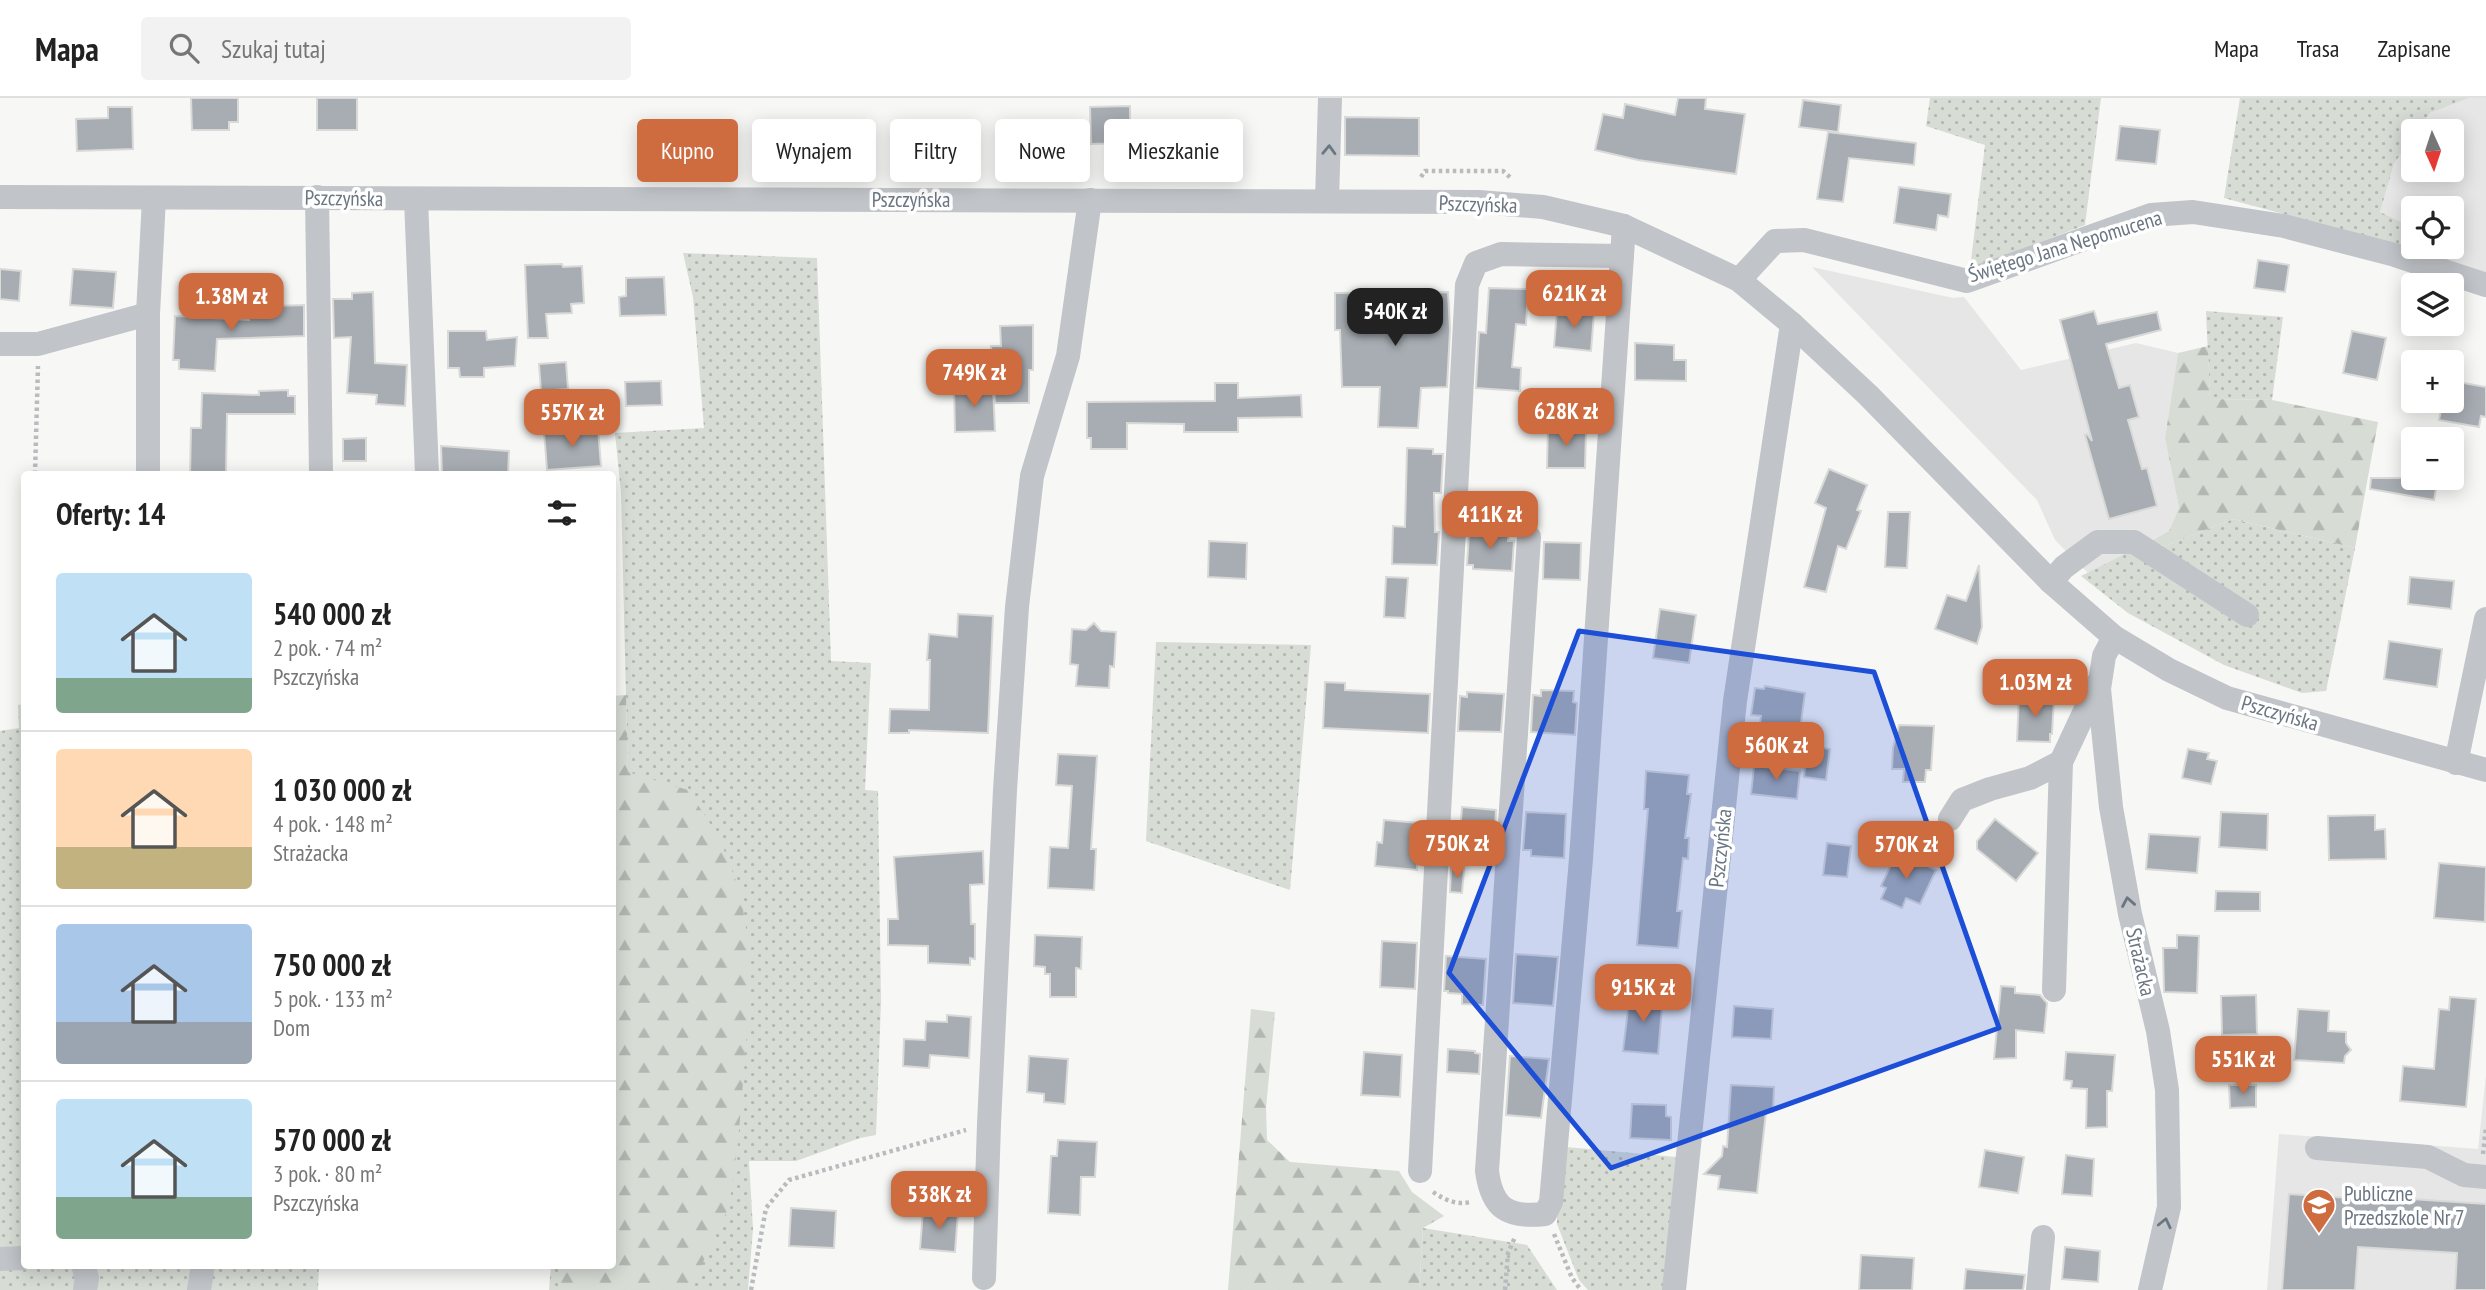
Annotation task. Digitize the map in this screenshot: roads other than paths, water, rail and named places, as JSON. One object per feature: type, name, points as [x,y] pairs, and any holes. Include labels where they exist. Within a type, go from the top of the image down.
[{"type":"street","points":[[1327,201],[1330,98]]},
{"type":"street","name":"Pszczyńska","points":[[0,197],[1327,201],[1479,202],[1543,207],[1624,226],[1740,280],[1868,395],[2051,582],[2106,657],[2169,670],[2227,698],[2486,770]]},
{"type":"street","points":[[317,197],[321,471]]},
{"type":"street","points":[[148,471],[148,314],[154,198]]},
{"type":"street","points":[[416,199],[427,471]]},
{"type":"street","points":[[984,1278],[1005,790],[1017,607],[1032,475],[1068,356],[1090,200]]},
{"type":"street","name":"Świętego Jana Nepomucena","points":[[1740,280],[1775,241],[1804,240],[1966,281],[2140,218],[2193,212],[2284,226],[2395,255],[2486,285]]},
{"type":"street","points":[[1529,537],[1487,1171],[1489,1188],[1496,1202],[1507,1211],[1534,1215],[1551,1202],[1581,859],[1624,226]]},
{"type":"street","points":[[1420,1171],[1467,285],[1476,264],[1501,254],[1622,256]]},
{"type":"street","points":[[0,344],[38,344],[148,314]]},
{"type":"street","name":"Pszczyńska","points":[[1674,1290],[1735,701],[1792,324]]},
{"type":"street","points":[[2051,582],[2064,567],[2098,542],[2134,542],[2247,615]]},
{"type":"street","points":[[2456,763],[2486,619]]},
{"type":"street","points":[[2054,990],[2062,762],[2106,657]]},
{"type":"street","name":"Strażacka","points":[[2106,657],[2099,689],[2110,807],[2130,914],[2158,1031],[2166,1090],[2169,1207],[2150,1290]]},
{"type":"street","points":[[1951,819],[1962,800],[2030,778],[2062,762]]},
{"type":"street","points":[[2317,1148],[2428,1157],[2464,1175],[2486,1177]]},
{"type":"street","points":[[2038,1290],[2043,1237]]},
{"type":"street","points":[[0,1259],[21,1258]]},
{"type":"street","points":[[84,1269],[87,1278],[85,1290]]},
{"type":"street","points":[[199,1290],[202,1269]]},
{"type":"place","name":"Publiczne Przedszkole Nr 7","points":[[2319,1235]]}]
